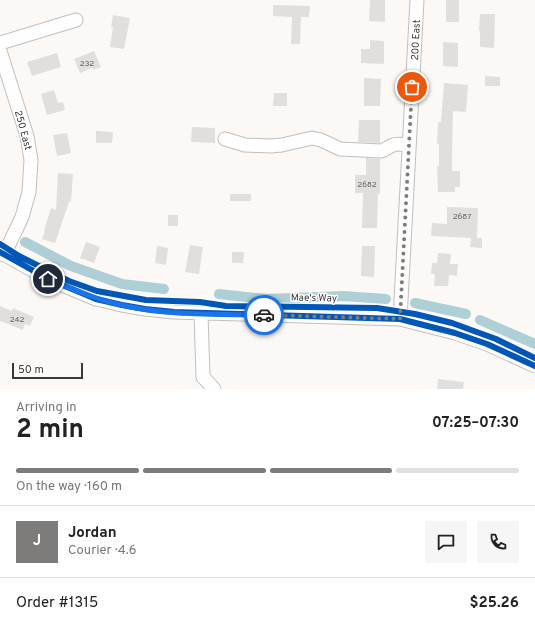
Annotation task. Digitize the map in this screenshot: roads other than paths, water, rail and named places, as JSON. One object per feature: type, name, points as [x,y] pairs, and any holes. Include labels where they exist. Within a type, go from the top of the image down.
[{"type":"street","name":"200 East","points":[[400,319],[417,0]]},
{"type":"street","points":[[0,43],[76,20]]},
{"type":"street","name":"250 East","points":[[0,51],[27,136],[31,160],[29,192],[22,217],[2,254]]},
{"type":"street","points":[[225,139],[245,145],[270,146],[282,145],[312,138],[340,149],[381,151],[393,145],[409,145]]},
{"type":"street","points":[[2,254],[48,279],[96,299],[122,305],[145,309],[201,313],[400,319],[455,333],[486,344],[535,366]]},
{"type":"street","points":[[201,313],[203,377],[214,389]]},
{"type":"waterway","points":[[25,242],[71,266],[122,284],[164,289]]},
{"type":"waterway","points":[[219,294],[266,299],[344,296],[386,299]]},
{"type":"waterway","points":[[415,303],[466,314]]},
{"type":"waterway","points":[[480,320],[535,344]]}]
